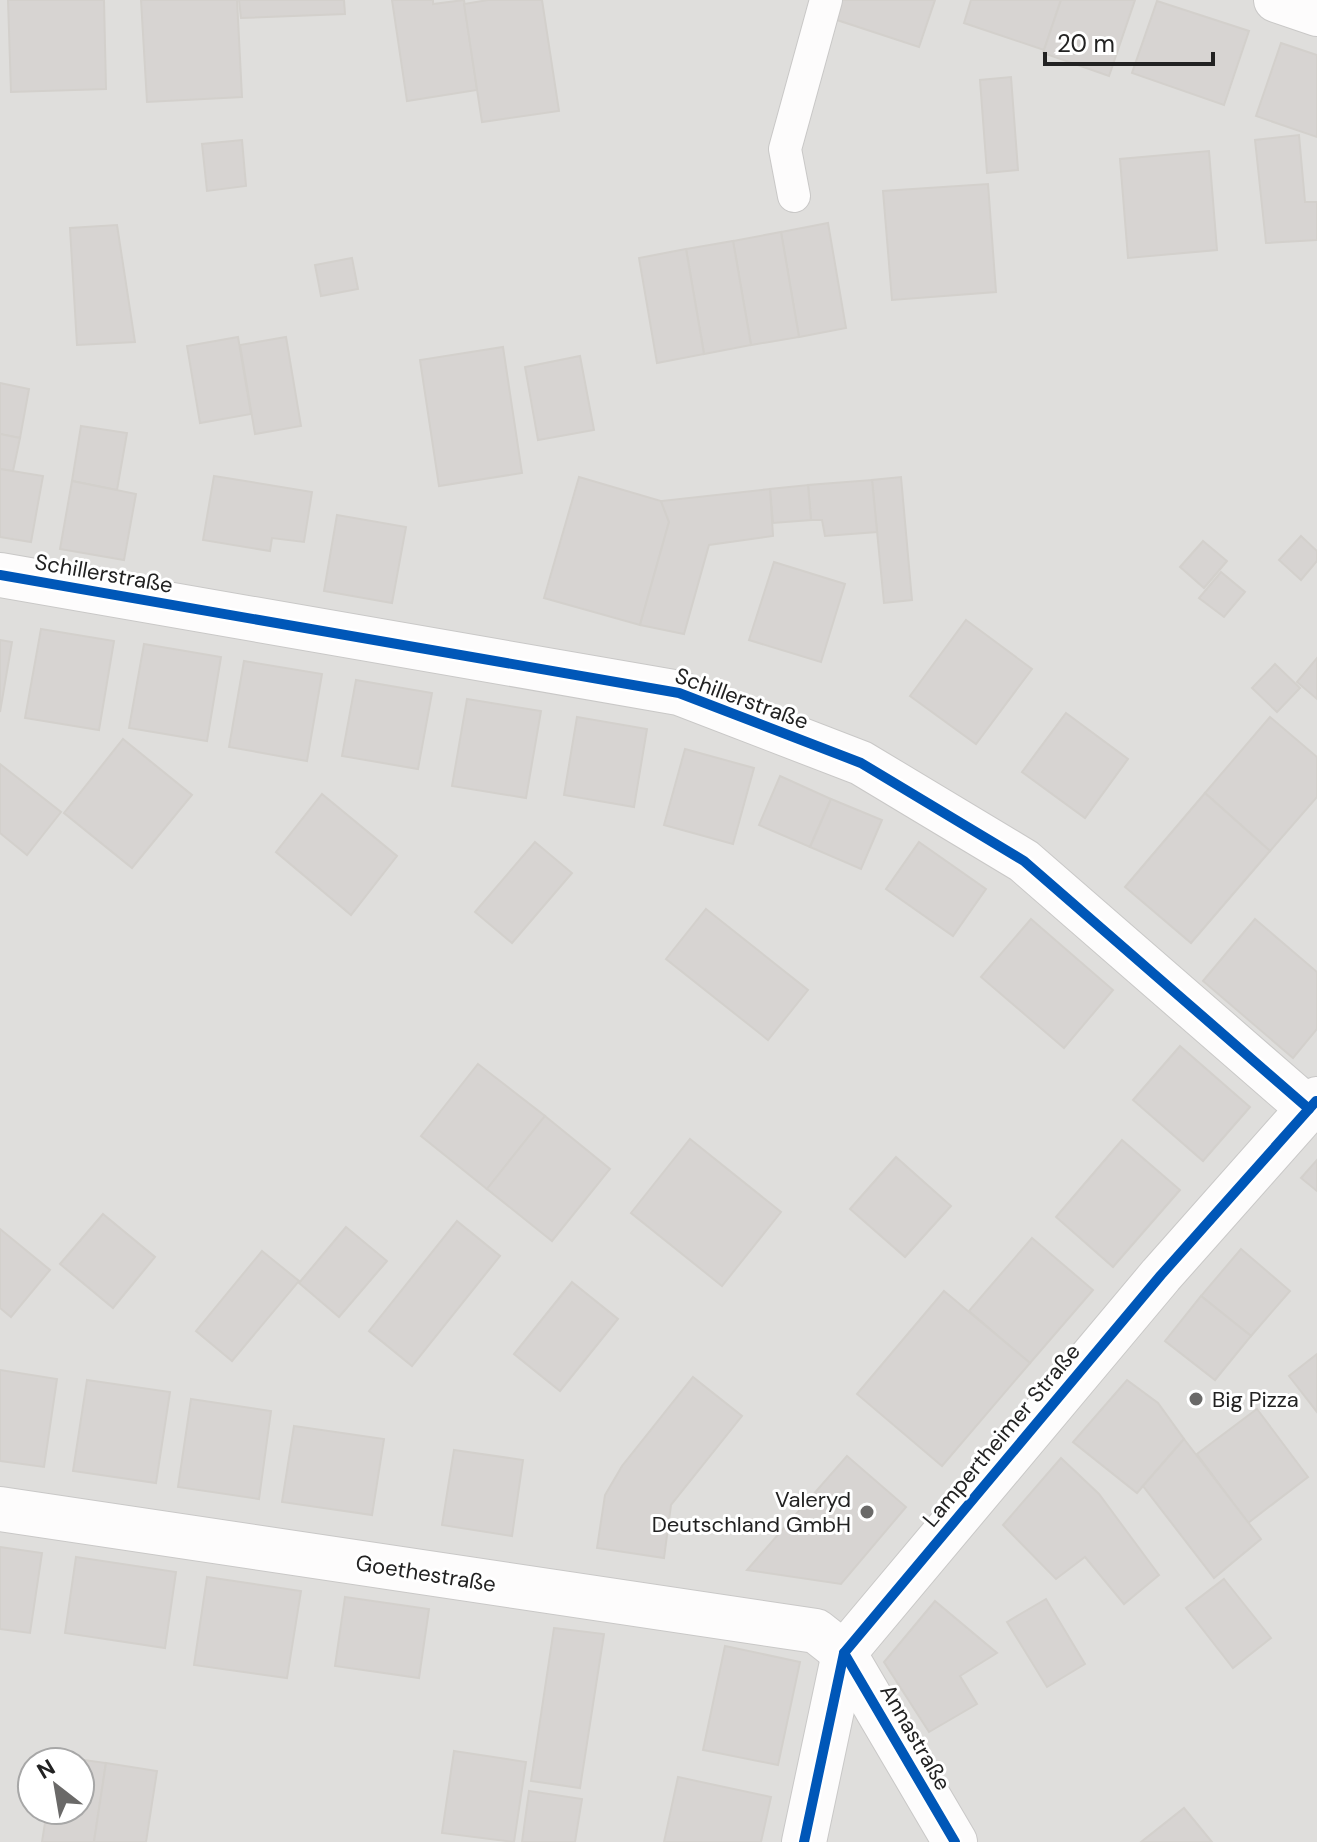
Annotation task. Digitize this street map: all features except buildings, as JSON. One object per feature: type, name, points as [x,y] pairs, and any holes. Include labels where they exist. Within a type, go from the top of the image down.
[{"type":"street","points":[[1276,0],[1317,14]]},
{"type":"street","name":"Schillerstraße","points":[[0,575],[679,693],[861,763],[1024,861],[1313,1104]]},
{"type":"street","name":"Lampertheimer Straße","points":[[804,1842],[844,1653],[1161,1275],[1313,1104]]},
{"type":"street","name":"Goethestraße","points":[[0,1509],[816,1631],[844,1653]]},
{"type":"street","name":"Annastraße","points":[[844,1653],[955,1842]]},
{"type":"lane","points":[[794,196],[785,149],[826,0]]},
{"type":"shaded area","points":[[0,0],[1317,0],[1317,1842],[0,1842]]},
{"type":"cycle path","points":[[0,575],[679,693],[861,763],[1024,861],[1309,1109]]},
{"type":"cycle path","points":[[804,1842],[844,1653],[1161,1275],[1316,1101]]},
{"type":"cycle path","points":[[844,1653],[955,1842]]},
{"type":"place","name":"Big Pizza","points":[[1196,1399]]},
{"type":"place","name":"Valeryd Deutschland GmbH","points":[[867,1512]]}]
